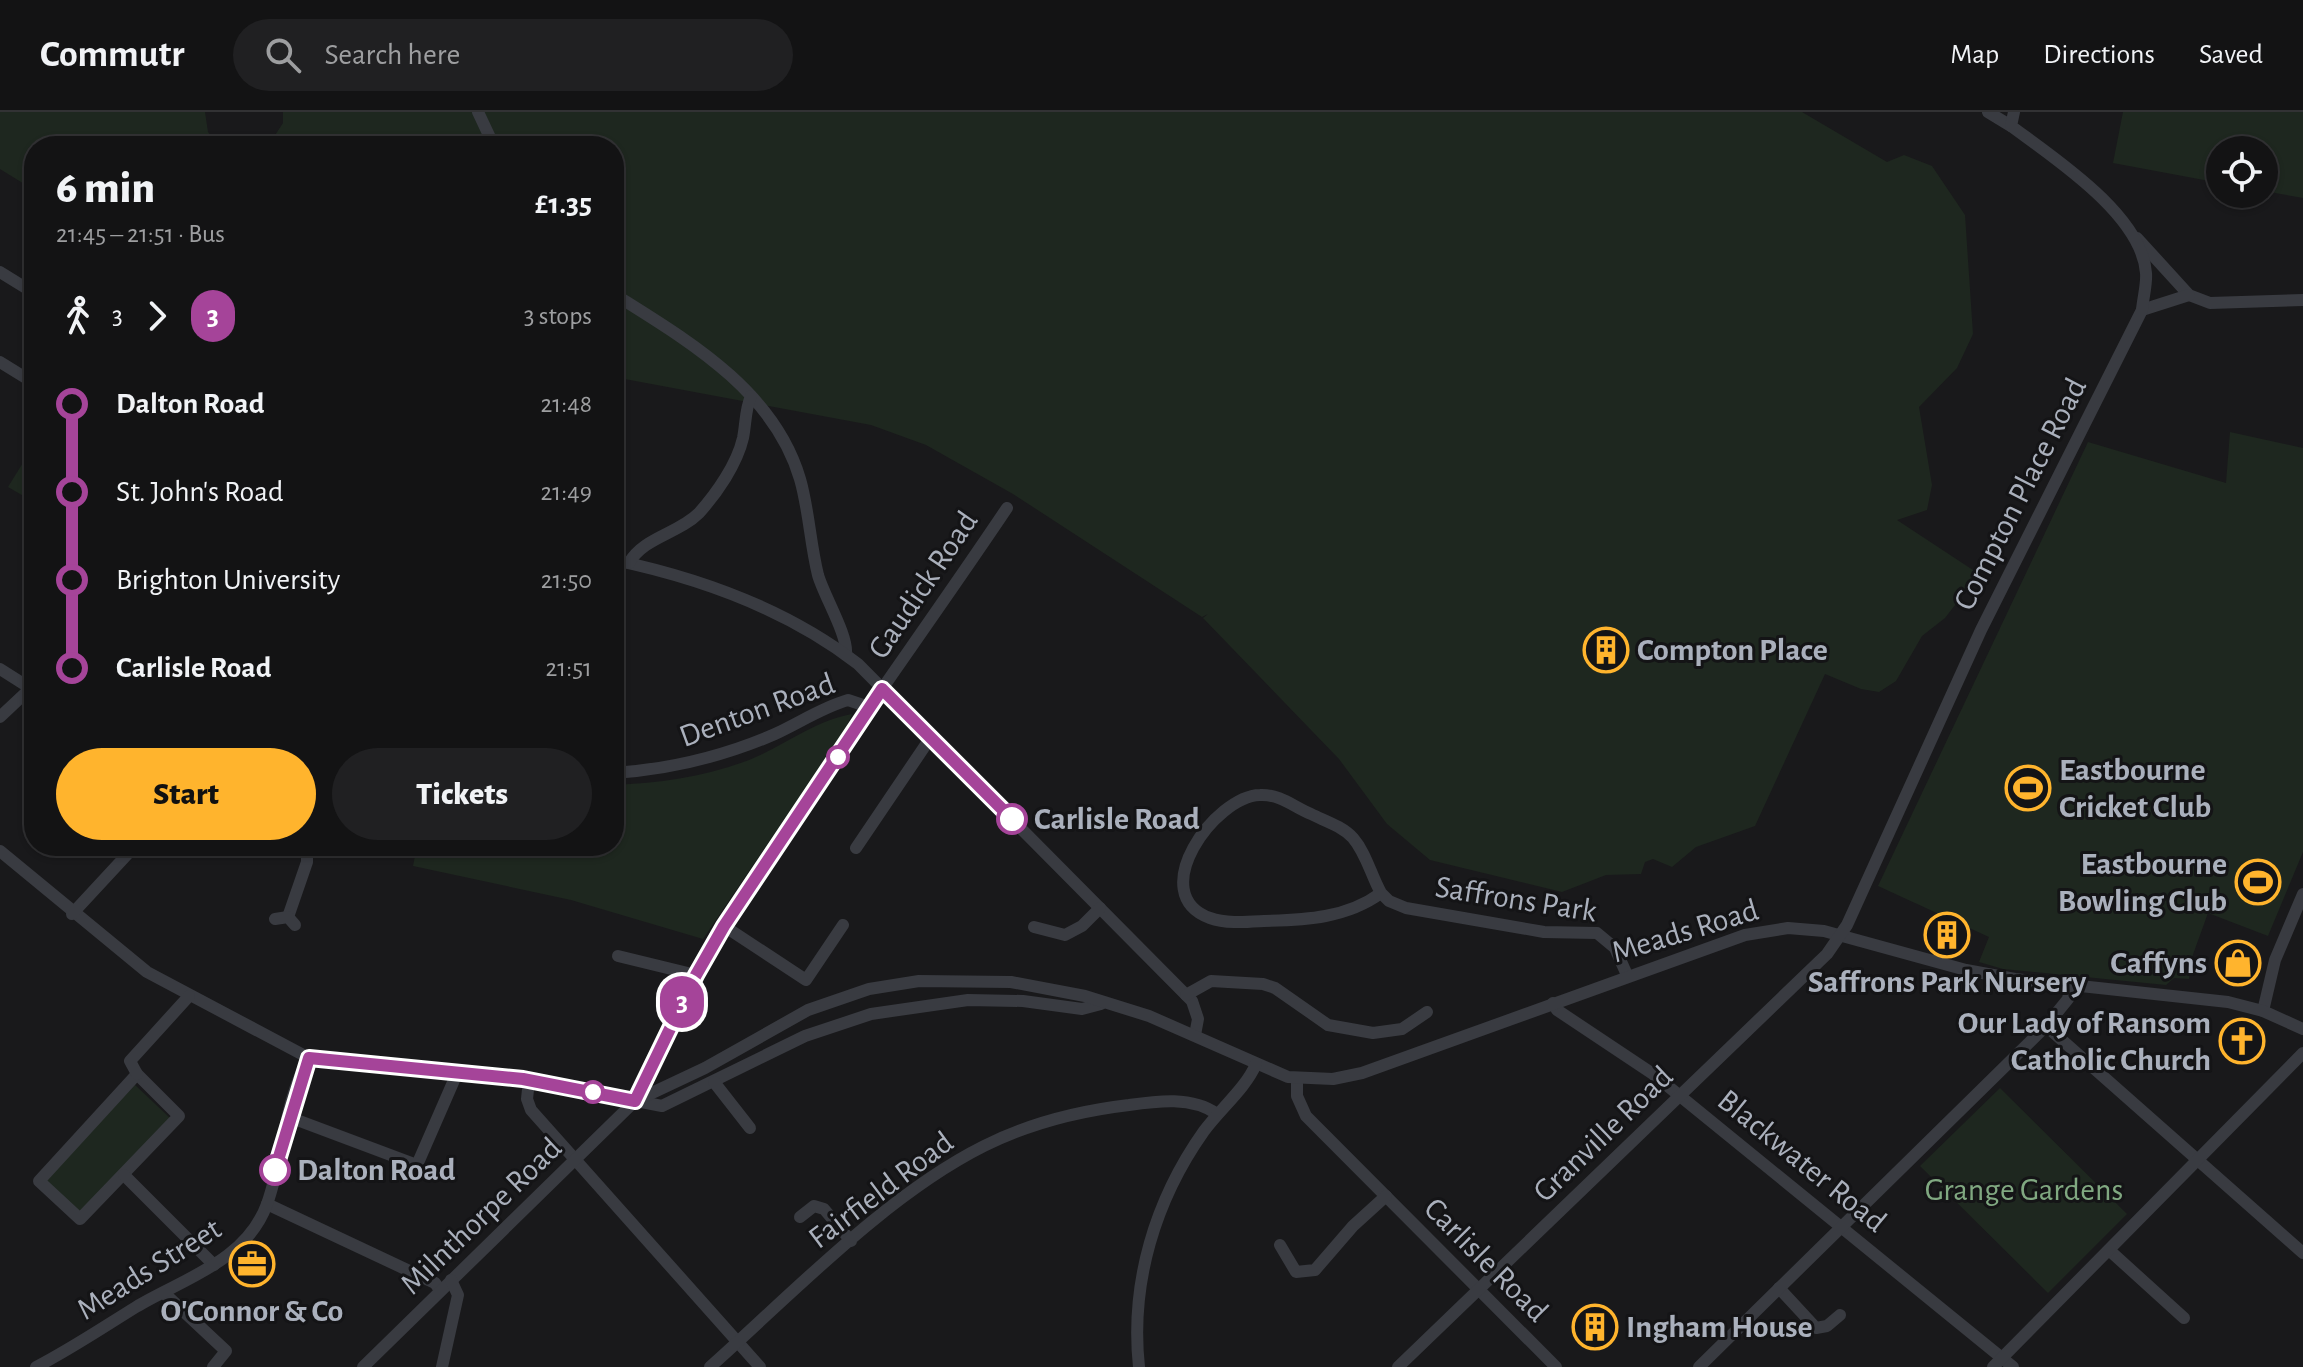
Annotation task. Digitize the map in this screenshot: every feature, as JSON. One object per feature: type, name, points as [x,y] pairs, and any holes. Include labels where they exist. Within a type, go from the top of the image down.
[{"type":"street","points":[[478,112],[489,136]]},
{"type":"street","name":"Compton Place Road","points":[[1841,935],[1981,630],[2142,310],[2146,272],[2134,234],[2064,166],[1988,112]]},
{"type":"street","points":[[2011,126],[2014,112]]},
{"type":"street","points":[[2134,234],[2189,295],[2210,303],[2303,300]]},
{"type":"street","points":[[0,272],[24,287]]},
{"type":"street","points":[[2142,310],[2189,295]]},
{"type":"street","points":[[624,301],[701,351],[751,396],[793,460],[819,578],[846,654]]},
{"type":"street","points":[[0,362],[24,377]]},
{"type":"street","points":[[629,563],[646,545],[684,526],[712,496],[741,446],[746,408],[751,396]]},
{"type":"street","name":"Gaudick Road","points":[[635,1101],[696,975],[724,926],[869,707],[1007,508]]},
{"type":"street","points":[[624,562],[738,597],[846,654],[1186,995],[1197,1012],[1195,1035]]},
{"type":"street","points":[[0,669],[24,682]]},
{"type":"street","points":[[0,717],[24,694]]},
{"type":"street","name":"Denton Road","points":[[624,772],[657,770],[701,761],[751,744],[848,700],[869,707]]},
{"type":"street","points":[[856,848],[931,737]]},
{"type":"street","points":[[1267,795],[1284,799],[1347,832],[1359,846],[1381,893],[1362,906],[1323,917],[1228,922],[1210,918],[1198,910],[1184,888],[1183,870],[1199,839],[1223,813],[1249,796],[1267,795]]},
{"type":"street","points":[[0,851],[136,965],[309,1058]]},
{"type":"street","points":[[72,914],[126,856]]},
{"type":"street","points":[[286,920],[307,856]]},
{"type":"street","name":"Saffrons Park","points":[[1381,893],[1406,908],[1544,932],[1597,933],[1615,948],[1627,975]]},
{"type":"street","points":[[2263,1011],[2275,960],[2303,894]]},
{"type":"street","points":[[1034,927],[1065,935],[1082,926],[1100,908]]},
{"type":"street","points":[[724,926],[806,980],[843,925]]},
{"type":"street","name":"Meads Road","points":[[635,1101],[705,1068],[808,1010],[898,983],[1011,982],[1085,996],[1101,1004],[1149,1016],[1256,1064],[1297,1078],[1333,1079],[1362,1073],[1745,935],[1788,928],[1841,935],[1966,970],[2070,987],[2203,998],[2263,1011],[2303,1029]]},
{"type":"street","name":"Granville Road","points":[[1398,1367],[1827,954],[1841,935]]},
{"type":"street","points":[[618,956],[696,975]]},
{"type":"street","points":[[1186,995],[1211,981],[1263,984],[1275,988],[1328,1025],[1373,1033],[1402,1029],[1427,1012]]},
{"type":"street","points":[[1699,1367],[2046,1026],[2068,999],[2070,987]]},
{"type":"street","points":[[137,1074],[39,1181],[80,1219],[179,1116],[137,1074],[130,1061],[189,996]]},
{"type":"street","name":"Meads Road","points":[[309,1058],[529,1080],[662,1106],[824,1028],[880,1012],[968,1000],[1023,1001],[1082,1009],[1101,1004]]},
{"type":"street","name":"Blackwater Road","points":[[1553,1003],[1680,1096],[1841,1226],[1997,1362],[2013,1367]]},
{"type":"street","points":[[2046,1026],[2303,1253]]},
{"type":"street","points":[[1997,1362],[2303,1053]]},
{"type":"street","name":"Meads Street","points":[[36,1367],[214,1265],[251,1233],[267,1204],[289,1117],[309,1058]]},
{"type":"street","points":[[1139,1367],[1136,1318],[1147,1254],[1172,1184],[1217,1114],[1256,1064]]},
{"type":"street","points":[[289,1117],[417,1165],[458,1071]]},
{"type":"street","name":"Carlisle Road","points":[[1297,1078],[1297,1096],[1306,1116],[1556,1367]]},
{"type":"street","points":[[529,1080],[527,1099],[531,1110],[760,1367]]},
{"type":"street","points":[[714,1082],[750,1128]]},
{"type":"street","name":"Milnthorpe Road","points":[[363,1367],[635,1101]]},
{"type":"street","name":"Fairfield Road","points":[[710,1367],[851,1241],[922,1186],[982,1147],[1040,1123],[1088,1110],[1138,1103],[1187,1102],[1217,1114]]},
{"type":"street","points":[[124,1175],[214,1265]]},
{"type":"street","points":[[1280,1245],[1296,1272],[1315,1270],[1353,1226],[1386,1196]]},
{"type":"street","points":[[267,1204],[435,1283],[440,1290]]},
{"type":"street","points":[[800,1217],[814,1206],[824,1209],[851,1241]]},
{"type":"street","points":[[2109,1250],[2184,1318]]},
{"type":"street","points":[[442,1367],[458,1295],[451,1280]]},
{"type":"street","points":[[1779,1288],[1816,1328],[1827,1326],[1840,1315]]},
{"type":"street","points":[[164,1293],[226,1351],[213,1367]]},
{"type":"green space","points":[[0,112],[205,112],[211,136],[24,136],[24,184],[0,169]]},
{"type":"green space","points":[[283,112],[1802,112],[1887,162],[1904,155],[1932,166],[1965,215],[1973,334],[1957,368],[1919,407],[1932,485],[1927,510],[1897,520],[1979,574],[1945,618],[1922,636],[1896,681],[1879,692],[1861,689],[1825,674],[1755,826],[1696,847],[1672,867],[1653,859],[1645,862],[1641,874],[1606,875],[1562,892],[1430,860],[1387,824],[1339,759],[1203,618],[1208,614],[1202,617],[1013,494],[926,445],[871,425],[624,379],[624,136],[275,136],[283,123]]},
{"type":"green space","points":[[2123,112],[2303,112],[2303,198],[2278,194],[2278,136],[2206,136],[2206,180],[2113,163]]},
{"type":"green space","points":[[2230,432],[2303,448],[2303,852],[2268,936],[2208,913],[2191,960],[2189,979],[2174,978],[2166,985],[2003,969],[1979,962],[1989,937],[1878,886],[2088,442],[2226,483]]},
{"type":"green space","points":[[24,461],[24,496],[8,487]]},
{"type":"green space","points":[[852,714],[846,728],[703,939],[571,900],[413,866],[415,856],[624,856],[624,784],[682,778],[732,766],[839,717]]},
{"type":"green space","points":[[135,1085],[170,1118],[79,1213],[44,1180]]},
{"type":"green space","name":"Grange Gardens","points":[[2000,1088],[2127,1214],[2048,1293],[1920,1166]]},
{"type":"bus line","name":"3","points":[[275,1170],[293,1101],[309,1058],[523,1079],[635,1101],[696,975],[724,926],[882,689],[1012,819]]},
{"type":"place","name":"Compton Place","points":[[1606,650]]},
{"type":"place","name":"Eastbourne Cricket Club","points":[[2028,788]]},
{"type":"place","name":"Carlisle Road","points":[[1012,819]]},
{"type":"place","name":"Eastbourne Bowling Club","points":[[2258,882]]},
{"type":"place","name":"Saffrons Park Nursery","points":[[1947,935]]},
{"type":"place","name":"Caffyns","points":[[2238,963]]},
{"type":"place","name":"Our Lady of Ransom Catholic Church","points":[[2242,1041]]},
{"type":"place","name":"Dalton Road","points":[[275,1170]]},
{"type":"place","name":"O'Connor & Co","points":[[252,1264]]},
{"type":"place","name":"Ingham House","points":[[1595,1327]]}]
